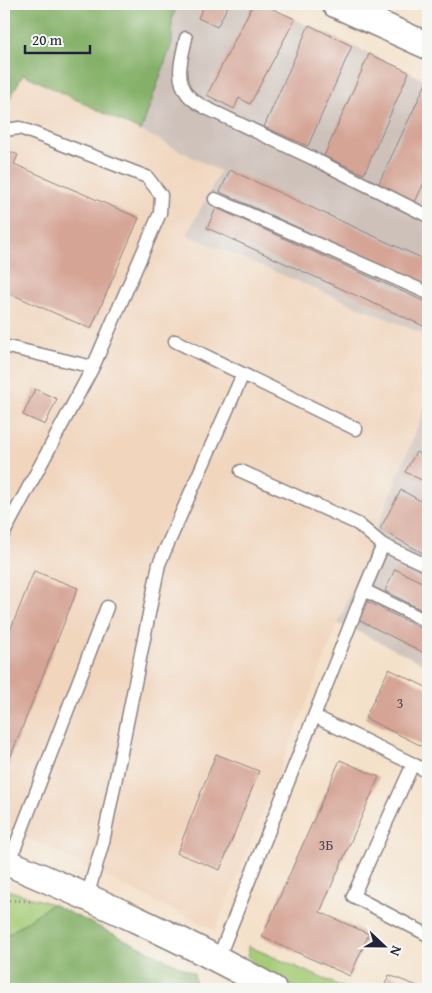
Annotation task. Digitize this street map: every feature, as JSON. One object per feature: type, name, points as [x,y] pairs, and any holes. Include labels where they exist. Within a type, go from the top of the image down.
[{"type":"street","points":[[335,4],[428,46]]},
{"type":"street","points":[[6,862],[87,897],[218,959],[273,989]]},
{"type":"lane","points":[[186,38],[179,69],[181,81],[189,96],[204,107],[428,216]]},
{"type":"lane","points":[[4,130],[20,128],[147,177],[161,195],[160,213],[93,367],[4,533]]},
{"type":"lane","points":[[215,200],[428,293]]},
{"type":"lane","points":[[175,341],[356,429]]},
{"type":"lane","points":[[4,346],[93,367]]},
{"type":"lane","points":[[87,897],[103,842],[159,564],[243,374]]},
{"type":"lane","points":[[241,471],[358,524],[383,545],[428,566]]},
{"type":"lane","points":[[218,959],[383,545]]},
{"type":"lane","points":[[364,590],[428,622]]},
{"type":"lane","points":[[6,862],[108,607]]},
{"type":"lane","points":[[314,716],[428,772]]},
{"type":"lane","points":[[413,764],[353,896],[428,936]]},
{"type":"shaded area","points":[[178,4],[262,4],[428,82],[428,336],[187,235],[220,171],[141,131],[172,43],[172,18]]},
{"type":"shaded area","points":[[23,74],[221,171],[188,235],[428,336],[428,401],[215,931],[4,828],[4,110]]},
{"type":"shaded area","points":[[428,401],[428,666],[353,629],[338,624]]},
{"type":"green space","points":[[4,4],[178,4],[172,18],[172,43],[141,131],[23,74],[4,110]]},
{"type":"green space","points":[[4,889],[52,904],[4,937]]},
{"type":"green space","points":[[52,904],[194,973],[197,989],[4,989],[4,937]]},
{"type":"green space","points":[[248,946],[347,989],[299,989],[256,966],[248,956]]},
{"type":"building","points":[[205,4],[229,4],[217,27],[198,18]]},
{"type":"building","points":[[253,4],[262,4],[295,19],[250,104],[239,98],[234,109],[207,95]]},
{"type":"building","points":[[414,4],[428,4],[428,10]]},
{"type":"building","points":[[309,25],[352,46],[308,146],[264,127]]},
{"type":"building","points":[[369,54],[409,72],[364,174],[324,156]]},
{"type":"building","points":[[427,81],[428,174],[415,202],[378,185]]},
{"type":"building","points":[[4,149],[18,155],[14,164],[139,218],[91,329],[4,291]]},
{"type":"building","points":[[230,170],[428,261],[428,287],[220,192]]},
{"type":"building","points":[[216,208],[428,303],[428,328],[207,228]]},
{"type":"building","points":[[35,389],[57,399],[45,425],[23,415]]},
{"type":"building","points":[[428,415],[428,430],[422,427]]},
{"type":"building","points":[[416,452],[428,458],[428,483],[405,472]]},
{"type":"building","points":[[401,490],[428,505],[428,556],[380,529]]},
{"type":"building","points":[[395,569],[428,585],[428,613],[385,591]]},
{"type":"building","points":[[34,571],[78,588],[4,773],[4,646]]},
{"type":"building","points":[[366,601],[428,632],[428,655],[357,619]]},
{"type":"building","points":[[389,669],[428,688],[428,749],[365,718]]},
{"type":"building","points":[[216,754],[259,771],[220,870],[177,853]]},
{"type":"building","points":[[340,760],[379,777],[320,912],[369,934],[350,976],[262,937]]},
{"type":"building","points":[[389,975],[425,989],[383,989]]}]
